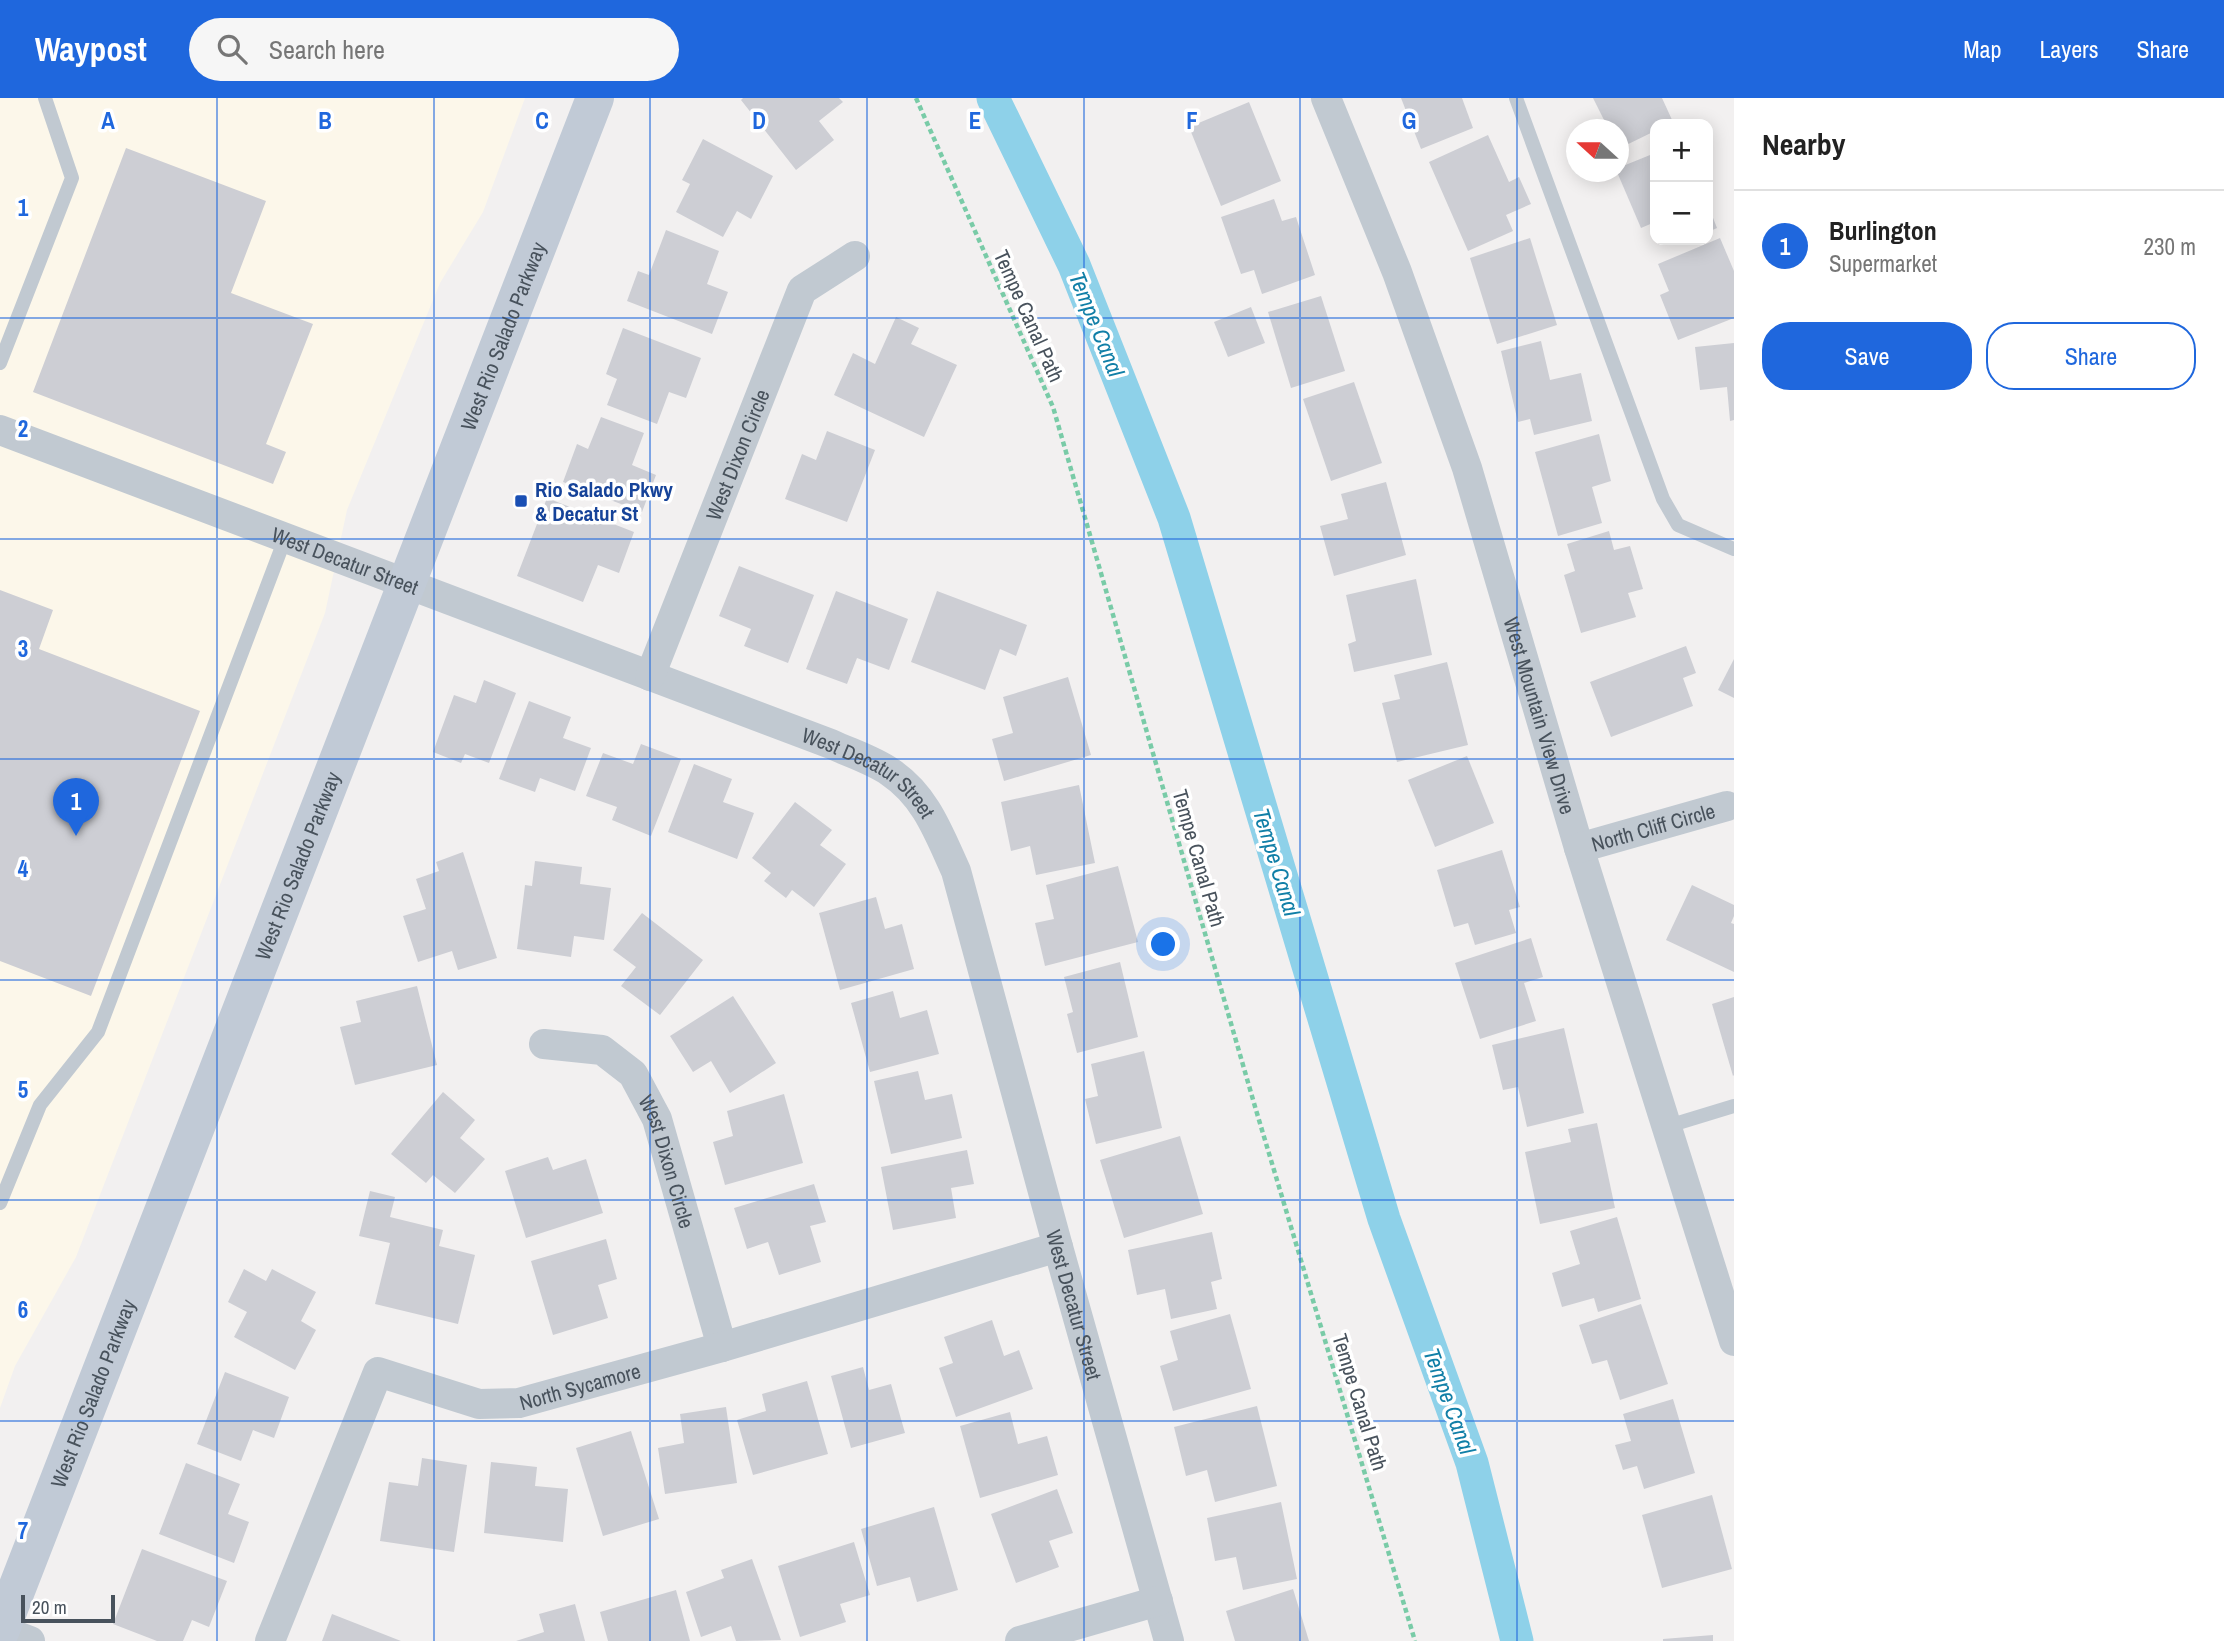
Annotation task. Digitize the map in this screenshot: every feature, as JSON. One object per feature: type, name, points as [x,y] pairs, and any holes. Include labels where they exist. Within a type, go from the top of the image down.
[{"type":"main road","name":"West Rio Salado Parkway","points":[[0,1631],[594,98]]},
{"type":"street","name":"West Mountain View Drive","points":[[1326,98],[1397,272],[1467,468],[1665,1127],[1732,1326]]},
{"type":"street","name":"West Dixon Circle","points":[[650,676],[802,290],[855,256]]},
{"type":"street","name":"West Decatur Street","points":[[0,430],[831,744],[890,772],[912,791],[930,812],[956,871],[1169,1641]]},
{"type":"street","name":"North Cliff Circle","points":[[1579,848],[1727,806]]},
{"type":"street","name":"West Dixon Circle","points":[[544,1044],[602,1050],[634,1074],[657,1119],[722,1347]]},
{"type":"street","name":"North Sycamore","points":[[270,1641],[378,1372],[479,1404],[519,1403],[722,1347],[1058,1247]]},
{"type":"street","points":[[1020,1641],[1158,1601]]},
{"type":"street","points":[[0,1631],[30,1641]]},
{"type":"lane","points":[[0,363],[72,178],[45,98]]},
{"type":"lane","points":[[1516,98],[1663,499],[1678,525],[1734,549]]},
{"type":"lane","points":[[0,1203],[40,1105],[98,1032],[286,536]]},
{"type":"lane","points":[[1665,1127],[1734,1106]]},
{"type":"path","name":"Tempe Canal Path","points":[[916,98],[1053,407],[1256,1110],[1415,1641]]},
{"type":"shaded area","points":[[0,98],[525,98],[483,212],[440,283],[347,510],[325,613],[76,1257],[15,1366],[0,1408]]},
{"type":"building","points":[[839,98],[843,102],[819,121],[834,140],[796,170],[741,100]]},
{"type":"building","points":[[1401,98],[1462,98],[1473,128],[1421,149]]},
{"type":"building","points":[[1593,98],[1662,98],[1672,119],[1650,119],[1650,133],[1629,144],[1629,119],[1604,119]]},
{"type":"building","points":[[1249,102],[1281,181],[1221,206],[1189,127]]},
{"type":"building","points":[[1488,135],[1509,182],[1519,177],[1531,204],[1506,215],[1513,231],[1468,251],[1429,162]]},
{"type":"building","points":[[703,139],[773,176],[751,219],[737,211],[723,237],[676,212],[690,184],[682,180]]},
{"type":"building","points":[[126,148],[266,201],[231,293],[313,324],[266,444],[286,452],[273,484],[33,392]]},
{"type":"building","points":[[1650,155],[1650,224],[1641,228],[1621,182],[1629,182],[1629,164]]},
{"type":"building","points":[[1274,199],[1282,221],[1296,217],[1315,275],[1262,294],[1254,270],[1241,274],[1221,217]]},
{"type":"building","points":[[666,230],[719,251],[707,284],[728,292],[712,334],[627,301],[638,271],[649,275]]},
{"type":"building","points":[[1530,238],[1557,325],[1497,344],[1470,258]]},
{"type":"building","points":[[1720,238],[1734,271],[1734,318],[1678,340],[1660,295],[1669,291],[1658,264],[1703,245],[1713,245],[1713,241]]},
{"type":"building","points":[[1321,296],[1345,371],[1291,388],[1268,312]]},
{"type":"building","points":[[1251,307],[1265,343],[1228,357],[1214,322]]},
{"type":"building","points":[[896,317],[919,328],[911,344],[957,365],[924,437],[834,395],[853,353],[875,364]]},
{"type":"building","points":[[623,328],[701,358],[686,398],[669,392],[657,424],[607,405],[617,379],[606,374]]},
{"type":"building","points":[[1541,341],[1550,380],[1581,373],[1592,421],[1534,435],[1530,419],[1518,422],[1501,351]]},
{"type":"building","points":[[1734,343],[1734,420],[1730,421],[1727,387],[1700,390],[1695,347]]},
{"type":"building","points":[[1354,382],[1382,463],[1331,481],[1303,399]]},
{"type":"building","points":[[601,417],[644,433],[632,465],[656,475],[642,512],[563,482],[577,444],[588,449]]},
{"type":"building","points":[[827,431],[875,450],[847,522],[785,499],[802,454],[816,460]]},
{"type":"building","points":[[1599,434],[1611,481],[1592,487],[1602,523],[1558,536],[1535,452]]},
{"type":"building","points":[[1386,482],[1406,555],[1334,576],[1320,526],[1348,519],[1341,494]]},
{"type":"building","points":[[547,498],[634,532],[619,573],[598,565],[583,602],[517,576]]},
{"type":"building","points":[[1609,531],[1614,550],[1630,546],[1643,589],[1628,593],[1636,617],[1581,633],[1564,575],[1575,571],[1567,544]]},
{"type":"building","points":[[739,566],[814,595],[788,663],[744,646],[751,629],[719,616]]},
{"type":"building","points":[[1416,579],[1432,655],[1354,672],[1348,644],[1356,641],[1346,595]]},
{"type":"building","points":[[0,590],[53,610],[39,649],[200,711],[91,996],[0,961]]},
{"type":"building","points":[[836,591],[908,619],[889,670],[857,658],[847,684],[806,669]]},
{"type":"building","points":[[937,591],[1027,625],[1016,656],[1000,649],[985,690],[911,662]]},
{"type":"building","points":[[1686,646],[1696,673],[1683,678],[1693,706],[1611,737],[1590,682]]},
{"type":"building","points":[[1734,659],[1734,698],[1718,690]]},
{"type":"building","points":[[1447,662],[1468,745],[1397,762],[1382,703],[1400,699],[1394,675]]},
{"type":"building","points":[[1068,677],[1091,755],[1004,781],[992,739],[1013,733],[1003,697]]},
{"type":"building","points":[[484,680],[516,693],[489,763],[465,754],[461,763],[433,752],[454,695],[476,703]]},
{"type":"building","points":[[529,701],[571,717],[563,738],[591,748],[575,791],[540,778],[535,792],[499,779]]},
{"type":"building","points":[[641,744],[681,759],[651,836],[612,820],[617,807],[586,796],[603,753],[633,764]]},
{"type":"building","points":[[1467,756],[1494,823],[1435,847],[1408,780]]},
{"type":"building","points":[[694,764],[732,779],[723,802],[754,813],[737,859],[668,832]]},
{"type":"building","points":[[1079,785],[1095,863],[1036,875],[1030,846],[1011,851],[1001,802]]},
{"type":"building","points":[[795,802],[832,830],[820,845],[846,864],[814,907],[792,890],[786,898],[764,881],[771,873],[752,858]]},
{"type":"building","points":[[1502,850],[1520,907],[1509,910],[1516,933],[1475,945],[1468,923],[1454,927],[1437,870]]},
{"type":"building","points":[[463,852],[497,958],[458,970],[452,951],[418,962],[403,916],[426,909],[416,879],[439,871],[436,862]]},
{"type":"building","points":[[535,861],[582,867],[580,884],[611,888],[604,940],[574,936],[571,957],[517,949],[525,885],[532,886]]},
{"type":"building","points":[[1118,866],[1138,942],[1045,966],[1035,923],[1054,919],[1046,885]]},
{"type":"building","points":[[1692,885],[1734,905],[1731,923],[1734,924],[1734,972],[1666,940]]},
{"type":"building","points":[[876,897],[885,929],[902,924],[914,969],[840,990],[819,913]]},
{"type":"building","points":[[642,913],[703,960],[660,1015],[621,986],[636,967],[613,950]]},
{"type":"building","points":[[1531,938],[1543,977],[1524,983],[1536,1021],[1480,1039],[1455,963]]},
{"type":"building","points":[[1120,962],[1138,1037],[1077,1053],[1067,1014],[1073,1012],[1064,977]]},
{"type":"building","points":[[417,986],[437,1065],[355,1085],[340,1027],[361,1022],[356,1001]]},
{"type":"building","points":[[893,991],[900,1018],[927,1010],[939,1054],[870,1072],[851,1003]]},
{"type":"building","points":[[733,996],[776,1063],[730,1093],[711,1061],[693,1072],[670,1036]]},
{"type":"building","points":[[1734,997],[1734,1075],[1733,1076],[1712,1004]]},
{"type":"building","points":[[1564,1028],[1584,1113],[1527,1127],[1518,1087],[1503,1090],[1492,1045]]},
{"type":"building","points":[[1144,1051],[1162,1128],[1096,1144],[1085,1099],[1098,1096],[1091,1064]]},
{"type":"building","points":[[918,1071],[925,1100],[952,1094],[962,1138],[891,1154],[874,1081]]},
{"type":"building","points":[[443,1092],[475,1120],[460,1138],[485,1159],[455,1193],[433,1175],[426,1183],[391,1154]]},
{"type":"building","points":[[784,1094],[803,1163],[725,1185],[713,1142],[733,1136],[727,1111]]},
{"type":"building","points":[[1597,1123],[1615,1208],[1540,1224],[1525,1152],[1571,1142],[1568,1129]]},
{"type":"building","points":[[1180,1136],[1203,1214],[1124,1238],[1100,1160]]},
{"type":"building","points":[[967,1150],[974,1184],[951,1188],[956,1218],[893,1230],[881,1167]]},
{"type":"building","points":[[548,1157],[553,1170],[586,1159],[603,1213],[526,1238],[505,1171]]},
{"type":"building","points":[[814,1184],[826,1222],[810,1226],[821,1262],[779,1275],[768,1242],[747,1249],[734,1208]]},
{"type":"building","points":[[370,1191],[395,1197],[390,1217],[443,1230],[439,1246],[475,1255],[458,1324],[375,1304],[390,1243],[359,1236]]},
{"type":"building","points":[[1617,1217],[1641,1299],[1598,1312],[1594,1298],[1562,1307],[1552,1273],[1580,1264],[1570,1231]]},
{"type":"building","points":[[1212,1232],[1222,1279],[1211,1282],[1217,1309],[1171,1319],[1165,1289],[1137,1295],[1128,1250]]},
{"type":"building","points":[[606,1239],[617,1279],[598,1285],[608,1318],[553,1335],[531,1261]]},
{"type":"building","points":[[244,1269],[266,1281],[272,1269],[316,1292],[301,1321],[316,1330],[295,1370],[234,1337],[247,1312],[228,1302]]},
{"type":"building","points":[[1641,1304],[1668,1384],[1620,1400],[1607,1360],[1592,1364],[1579,1325]]},
{"type":"building","points":[[1230,1314],[1251,1389],[1173,1411],[1160,1366],[1178,1360],[1170,1331]]},
{"type":"building","points":[[992,1320],[1004,1356],[1019,1350],[1033,1389],[956,1417],[939,1368],[953,1363],[944,1337]]},
{"type":"building","points":[[863,1367],[869,1390],[891,1384],[905,1433],[851,1448],[831,1376]]},
{"type":"building","points":[[225,1372],[289,1397],[274,1438],[253,1430],[241,1461],[197,1444]]},
{"type":"building","points":[[807,1381],[828,1454],[753,1475],[737,1420],[766,1411],[762,1394]]},
{"type":"building","points":[[1673,1399],[1695,1473],[1644,1489],[1637,1466],[1623,1470],[1615,1445],[1631,1441],[1623,1414]]},
{"type":"building","points":[[1257,1406],[1277,1486],[1215,1502],[1207,1470],[1186,1476],[1174,1427]]},
{"type":"building","points":[[726,1407],[737,1483],[665,1494],[658,1448],[684,1443],[680,1414]]},
{"type":"building","points":[[1010,1412],[1018,1444],[1047,1436],[1058,1475],[980,1498],[960,1426]]},
{"type":"building","points":[[631,1431],[659,1519],[603,1536],[576,1448]]},
{"type":"building","points":[[422,1458],[467,1465],[454,1552],[380,1541],[389,1482],[418,1486]]},
{"type":"building","points":[[491,1462],[537,1467],[535,1486],[568,1489],[563,1542],[484,1533]]},
{"type":"building","points":[[186,1463],[240,1484],[228,1514],[249,1522],[234,1563],[159,1534]]},
{"type":"building","points":[[1057,1489],[1073,1533],[1049,1541],[1059,1567],[1016,1583],[991,1514]]},
{"type":"building","points":[[1712,1495],[1732,1569],[1662,1588],[1642,1515]]},
{"type":"building","points":[[1281,1502],[1297,1579],[1243,1590],[1236,1557],[1215,1561],[1207,1518]]},
{"type":"building","points":[[934,1507],[958,1590],[917,1602],[910,1577],[877,1586],[861,1529]]},
{"type":"building","points":[[854,1542],[870,1595],[840,1604],[846,1622],[800,1637],[778,1566]]},
{"type":"building","points":[[142,1549],[227,1581],[209,1627],[192,1620],[183,1641],[157,1641],[113,1624]]},
{"type":"building","points":[[752,1559],[781,1640],[736,1641],[731,1626],[701,1637],[686,1592],[724,1578],[721,1570]]},
{"type":"building","points":[[1293,1589],[1309,1641],[1235,1641],[1226,1611]]},
{"type":"building","points":[[676,1590],[690,1641],[608,1641],[600,1612]]},
{"type":"building","points":[[575,1604],[585,1641],[516,1641],[544,1632],[539,1614]]},
{"type":"building","points":[[332,1614],[401,1641],[322,1641]]},
{"type":"building","points":[[1713,1635],[1713,1641],[1663,1641],[1663,1639]]},
{"type":"waterway","name":"Tempe Canal","points":[[993,98],[1074,265],[1174,518],[1384,1219],[1472,1463],[1517,1641]]},
{"type":"place","name":"Rio Salado Pkwy & Decatur St","points":[[521,501]]},
{"type":"place","name":"Burlington","points":[[76,836]]}]
